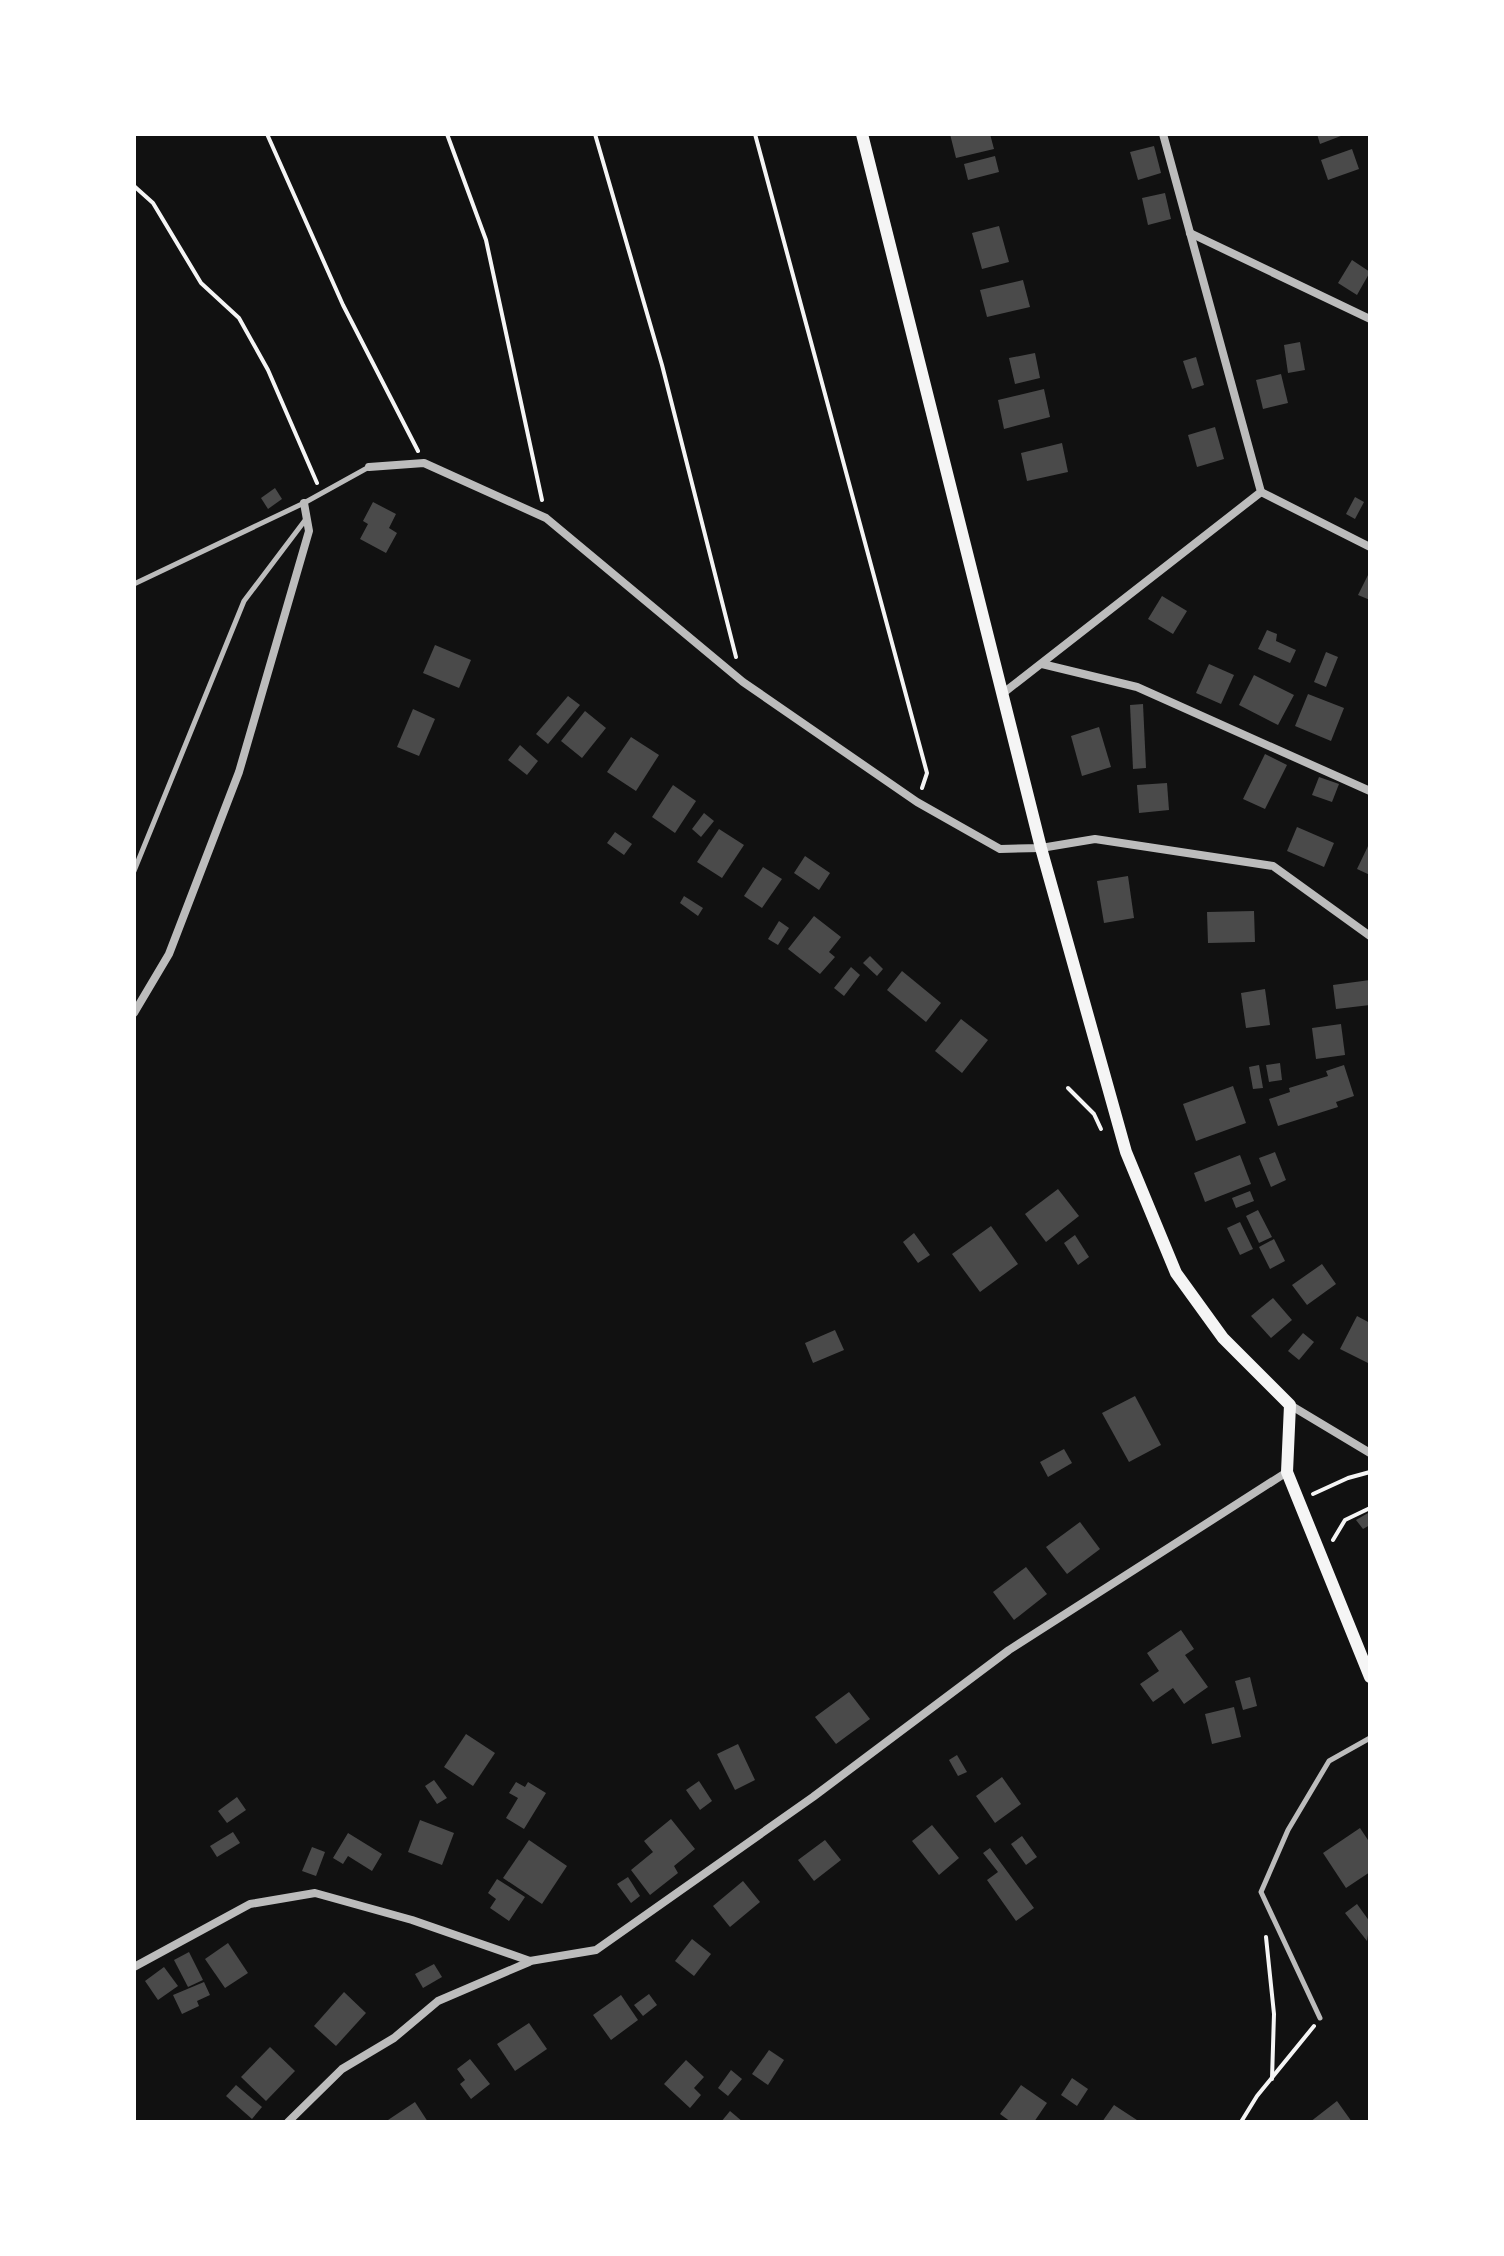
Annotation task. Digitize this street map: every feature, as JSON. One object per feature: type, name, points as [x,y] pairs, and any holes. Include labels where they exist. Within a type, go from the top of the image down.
[{"type":"main road","points":[[862,134],[1041,848],[1126,1152],[1176,1273],[1223,1338],[1290,1405],[1287,1472],[1370,1677]]},
{"type":"street","points":[[1163,134],[1261,492],[1370,547]]},
{"type":"street","points":[[1190,233],[1370,319]]},
{"type":"street","points":[[369,467],[424,463],[546,518],[743,682],[917,802],[1000,849],[1041,848],[1095,839],[1273,866],[1370,936]]},
{"type":"street","points":[[1002,694],[1261,492]]},
{"type":"street","points":[[134,1013],[174,942],[239,772],[305,544],[304,503]]},
{"type":"street","points":[[1042,664],[1137,687],[1370,791]]},
{"type":"street","points":[[1290,1405],[1370,1453]]},
{"type":"street","points":[[288,2122],[342,2069],[394,2038],[438,2001],[530,1961],[596,1950],[813,1797],[1009,1650],[1287,1472]]},
{"type":"street","points":[[134,1967],[250,1904],[315,1893],[412,1920],[530,1961]]},
{"type":"lane","points":[[134,584],[304,503],[369,467]]},
{"type":"lane","points":[[134,871],[244,601],[306,518]]},
{"type":"lane","points":[[1320,2018],[1261,1892],[1288,1830],[1329,1761],[1370,1738]]},
{"type":"path","points":[[267,134],[343,305],[424,463]]},
{"type":"path","points":[[447,134],[486,240],[546,518]]},
{"type":"path","points":[[595,134],[662,365],[743,682]]},
{"type":"path","points":[[755,134],[927,773],[917,802]]},
{"type":"path","points":[[134,186],[153,203],[201,283],[239,318],[268,370],[321,492]]},
{"type":"path","points":[[1068,1088],[1094,1114],[1104,1134]]},
{"type":"path","points":[[1301,1504],[1322,1488],[1370,1472]]},
{"type":"path","points":[[1322,1559],[1345,1520],[1370,1508]]},
{"type":"path","points":[[1264,1922],[1274,2014],[1272,2079]]},
{"type":"path","points":[[1241,2122],[1320,2018]]},
{"type":"building","points":[[950,134],[990,134],[994,149],[956,158]]},
{"type":"building","points":[[1317,134],[1346,134],[1320,144]]},
{"type":"building","points":[[1154,146],[1161,173],[1138,180],[1130,152]]},
{"type":"building","points":[[1352,149],[1359,169],[1328,180],[1321,160]]},
{"type":"building","points":[[995,156],[999,172],[968,180],[964,164]]},
{"type":"building","points":[[1165,193],[1171,219],[1148,225],[1142,198]]},
{"type":"building","points":[[999,226],[1009,262],[982,269],[972,233]]},
{"type":"building","points":[[1352,260],[1370,272],[1357,295],[1338,283]]},
{"type":"building","points":[[1023,280],[1030,307],[987,317],[980,290]]},
{"type":"building","points":[[1300,342],[1305,370],[1288,373],[1284,345]]},
{"type":"building","points":[[1035,353],[1040,378],[1015,384],[1009,358]]},
{"type":"building","points":[[1196,357],[1204,385],[1192,389],[1183,361]]},
{"type":"building","points":[[1281,374],[1288,403],[1263,409],[1256,380]]},
{"type":"building","points":[[1044,389],[1050,417],[1004,429],[998,400]]},
{"type":"building","points":[[1215,427],[1224,459],[1197,467],[1188,435]]},
{"type":"building","points":[[1062,443],[1068,472],[1027,481],[1021,453]]},
{"type":"building","points":[[275,488],[282,499],[268,509],[261,498]]},
{"type":"building","points":[[1355,497],[1364,502],[1355,519],[1346,514]]},
{"type":"building","points":[[373,502],[396,514],[389,528],[397,533],[386,553],[360,539],[368,524],[363,521]]},
{"type":"building","points":[[1370,571],[1370,600],[1358,595]]},
{"type":"building","points":[[1162,596],[1187,611],[1173,634],[1148,619]]},
{"type":"building","points":[[1267,630],[1277,634],[1276,641],[1296,650],[1290,663],[1258,649]]},
{"type":"building","points":[[435,645],[471,660],[459,688],[423,673]]},
{"type":"building","points":[[1326,652],[1338,657],[1326,687],[1314,682]]},
{"type":"building","points":[[1209,664],[1234,675],[1221,704],[1196,693]]},
{"type":"building","points":[[1254,675],[1294,695],[1278,725],[1239,705]]},
{"type":"building","points":[[1308,694],[1344,708],[1331,741],[1295,726]]},
{"type":"building","points":[[568,696],[580,705],[548,744],[536,734]]},
{"type":"building","points":[[1143,704],[1146,768],[1133,769],[1130,705]]},
{"type":"building","points":[[413,709],[435,719],[419,756],[397,747]]},
{"type":"building","points":[[585,711],[606,728],[582,758],[561,741]]},
{"type":"building","points":[[1099,727],[1111,767],[1082,776],[1071,736]]},
{"type":"building","points":[[631,737],[659,755],[636,791],[607,772]]},
{"type":"building","points":[[520,745],[538,761],[527,775],[508,760]]},
{"type":"building","points":[[1265,754],[1287,765],[1265,809],[1243,799]]},
{"type":"building","points":[[1319,777],[1339,784],[1332,802],[1312,795]]},
{"type":"building","points":[[1167,783],[1169,810],[1139,813],[1137,785]]},
{"type":"building","points":[[673,785],[696,801],[675,833],[652,817]]},
{"type":"building","points":[[704,813],[714,821],[701,837],[692,829]]},
{"type":"building","points":[[1297,827],[1334,843],[1324,867],[1287,851]]},
{"type":"building","points":[[719,829],[744,845],[722,878],[697,862]]},
{"type":"building","points":[[615,832],[632,844],[624,855],[607,843]]},
{"type":"building","points":[[1370,842],[1370,875],[1357,869]]},
{"type":"building","points":[[805,856],[830,873],[819,890],[794,873]]},
{"type":"building","points":[[763,867],[782,879],[762,908],[744,896]]},
{"type":"building","points":[[1128,876],[1134,918],[1104,923],[1097,881]]},
{"type":"building","points":[[684,896],[703,908],[698,916],[680,903]]},
{"type":"building","points":[[1254,911],[1255,942],[1208,943],[1207,912]]},
{"type":"building","points":[[814,916],[841,937],[829,952],[835,957],[820,974],[788,949]]},
{"type":"building","points":[[779,921],[789,928],[778,945],[768,939]]},
{"type":"building","points":[[870,956],[883,969],[877,976],[863,963]]},
{"type":"building","points":[[851,967],[860,975],[844,996],[834,988]]},
{"type":"building","points":[[902,971],[941,1003],[926,1022],[887,990]]},
{"type":"building","points":[[1370,980],[1370,1005],[1336,1009],[1333,985]]},
{"type":"building","points":[[1265,989],[1270,1025],[1246,1028],[1241,993]]},
{"type":"building","points":[[961,1019],[988,1040],[962,1073],[935,1051]]},
{"type":"building","points":[[1341,1024],[1345,1055],[1316,1059],[1312,1028]]},
{"type":"building","points":[[1280,1063],[1282,1080],[1269,1082],[1266,1065]]},
{"type":"building","points":[[1259,1065],[1263,1088],[1253,1089],[1249,1067]]},
{"type":"building","points":[[1344,1065],[1354,1096],[1336,1102],[1338,1107],[1278,1126],[1269,1099],[1290,1092],[1289,1088],[1328,1076],[1326,1071]]},
{"type":"building","points":[[1233,1086],[1246,1123],[1196,1141],[1183,1104]]},
{"type":"building","points":[[1275,1152],[1286,1180],[1271,1187],[1259,1158]]},
{"type":"building","points":[[1240,1155],[1251,1184],[1205,1202],[1194,1173]]},
{"type":"building","points":[[1058,1189],[1079,1216],[1046,1242],[1025,1214]]},
{"type":"building","points":[[1250,1191],[1254,1201],[1236,1208],[1232,1198]]},
{"type":"building","points":[[1258,1210],[1272,1237],[1259,1243],[1246,1216]]},
{"type":"building","points":[[1240,1222],[1253,1249],[1240,1255],[1227,1228]]},
{"type":"building","points":[[991,1226],[1018,1264],[980,1292],[952,1254]]},
{"type":"building","points":[[914,1233],[930,1255],[918,1263],[903,1242]]},
{"type":"building","points":[[1075,1235],[1089,1257],[1078,1265],[1064,1243]]},
{"type":"building","points":[[1274,1239],[1285,1261],[1270,1269],[1259,1247]]},
{"type":"building","points":[[1322,1264],[1336,1284],[1307,1305],[1292,1285]]},
{"type":"building","points":[[1273,1298],[1292,1320],[1271,1338],[1251,1316]]},
{"type":"building","points":[[1357,1316],[1370,1323],[1370,1364],[1340,1349]]},
{"type":"building","points":[[835,1330],[844,1350],[813,1363],[805,1343]]},
{"type":"building","points":[[1303,1333],[1314,1342],[1299,1360],[1288,1351]]},
{"type":"building","points":[[1135,1396],[1161,1445],[1129,1462],[1102,1413]]},
{"type":"building","points":[[1064,1449],[1072,1463],[1048,1477],[1040,1462]]},
{"type":"building","points":[[1368,1513],[1370,1525],[1363,1529],[1356,1520]]},
{"type":"building","points":[[1080,1522],[1100,1549],[1067,1574],[1046,1547]]},
{"type":"building","points":[[1026,1567],[1047,1594],[1014,1620],[993,1592]]},
{"type":"building","points":[[1181,1630],[1194,1649],[1185,1655],[1208,1687],[1184,1704],[1173,1688],[1153,1702],[1140,1684],[1159,1671],[1147,1653]]},
{"type":"building","points":[[1250,1677],[1257,1706],[1243,1710],[1235,1681]]},
{"type":"building","points":[[849,1692],[870,1719],[836,1744],[815,1717]]},
{"type":"building","points":[[1234,1707],[1241,1737],[1212,1744],[1205,1714]]},
{"type":"building","points":[[466,1734],[495,1753],[473,1786],[444,1767]]},
{"type":"building","points":[[738,1744],[755,1780],[735,1790],[717,1754]]},
{"type":"building","points":[[957,1755],[967,1772],[958,1776],[949,1760]]},
{"type":"building","points":[[1002,1777],[1021,1804],[995,1823],[976,1796]]},
{"type":"building","points":[[434,1780],[447,1798],[437,1804],[425,1786]]},
{"type":"building","points":[[699,1781],[712,1801],[700,1810],[686,1790]]},
{"type":"building","points":[[516,1782],[525,1787],[528,1782],[546,1793],[524,1829],[506,1818],[518,1798],[509,1793]]},
{"type":"building","points":[[237,1797],[246,1810],[227,1823],[218,1811]]},
{"type":"building","points":[[671,1819],[695,1849],[674,1866],[678,1873],[650,1895],[631,1870],[653,1852],[644,1841]]},
{"type":"building","points":[[420,1820],[454,1833],[442,1865],[408,1852]]},
{"type":"building","points":[[932,1825],[959,1858],[939,1875],[912,1841]]},
{"type":"building","points":[[1360,1828],[1370,1843],[1370,1872],[1346,1888],[1323,1853]]},
{"type":"building","points":[[233,1832],[240,1843],[217,1857],[210,1846]]},
{"type":"building","points":[[348,1833],[382,1854],[372,1871],[348,1856],[343,1864],[333,1858]]},
{"type":"building","points":[[1022,1836],[1037,1857],[1026,1865],[1011,1844]]},
{"type":"building","points":[[529,1840],[567,1866],[542,1904],[503,1878]]},
{"type":"building","points":[[825,1840],[841,1860],[814,1881],[798,1860]]},
{"type":"building","points":[[312,1847],[325,1852],[316,1876],[302,1871]]},
{"type":"building","points":[[990,1848],[1034,1908],[1016,1921],[987,1880],[998,1872],[983,1853]]},
{"type":"building","points":[[628,1877],[640,1896],[631,1903],[617,1884]]},
{"type":"building","points":[[497,1879],[525,1897],[509,1921],[490,1908],[496,1899],[488,1893]]},
{"type":"building","points":[[743,1881],[760,1902],[730,1927],[713,1906]]},
{"type":"building","points":[[1357,1904],[1370,1922],[1367,1941],[1345,1913]]},
{"type":"building","points":[[692,1939],[711,1954],[694,1976],[675,1961]]},
{"type":"building","points":[[228,1943],[248,1973],[225,1988],[205,1959]]},
{"type":"building","points":[[189,1952],[203,1980],[188,1987],[174,1960]]},
{"type":"building","points":[[434,1964],[442,1977],[423,1988],[415,1974]]},
{"type":"building","points":[[164,1967],[178,1986],[158,2000],[145,1981]]},
{"type":"building","points":[[204,1982],[210,1995],[197,2001],[199,2006],[182,2014],[173,1995]]},
{"type":"building","points":[[344,1992],[366,2013],[336,2046],[314,2026]]},
{"type":"building","points":[[649,1994],[657,2005],[643,2016],[634,2005]]},
{"type":"building","points":[[621,1995],[638,2020],[611,2040],[593,2015]]},
{"type":"building","points":[[529,2023],[547,2049],[515,2071],[497,2044]]},
{"type":"building","points":[[270,2047],[295,2071],[266,2101],[241,2077]]},
{"type":"building","points":[[769,2050],[784,2060],[768,2085],[752,2074]]},
{"type":"building","points":[[470,2059],[490,2084],[471,2099],[460,2084],[465,2080],[457,2069]]},
{"type":"building","points":[[686,2060],[704,2077],[694,2088],[701,2095],[690,2108],[664,2084]]},
{"type":"building","points":[[731,2070],[742,2079],[728,2096],[718,2088]]},
{"type":"building","points":[[1072,2078],[1088,2089],[1077,2106],[1061,2095]]},
{"type":"building","points":[[236,2085],[262,2107],[252,2119],[226,2096]]},
{"type":"building","points":[[1021,2085],[1047,2103],[1034,2122],[1011,2122],[1000,2114]]},
{"type":"building","points":[[1337,2101],[1352,2122],[1310,2122]]},
{"type":"building","points":[[415,2102],[428,2122],[385,2122]]},
{"type":"building","points":[[1114,2105],[1140,2122],[1102,2122]]},
{"type":"building","points":[[730,2111],[743,2122],[721,2122]]}]
